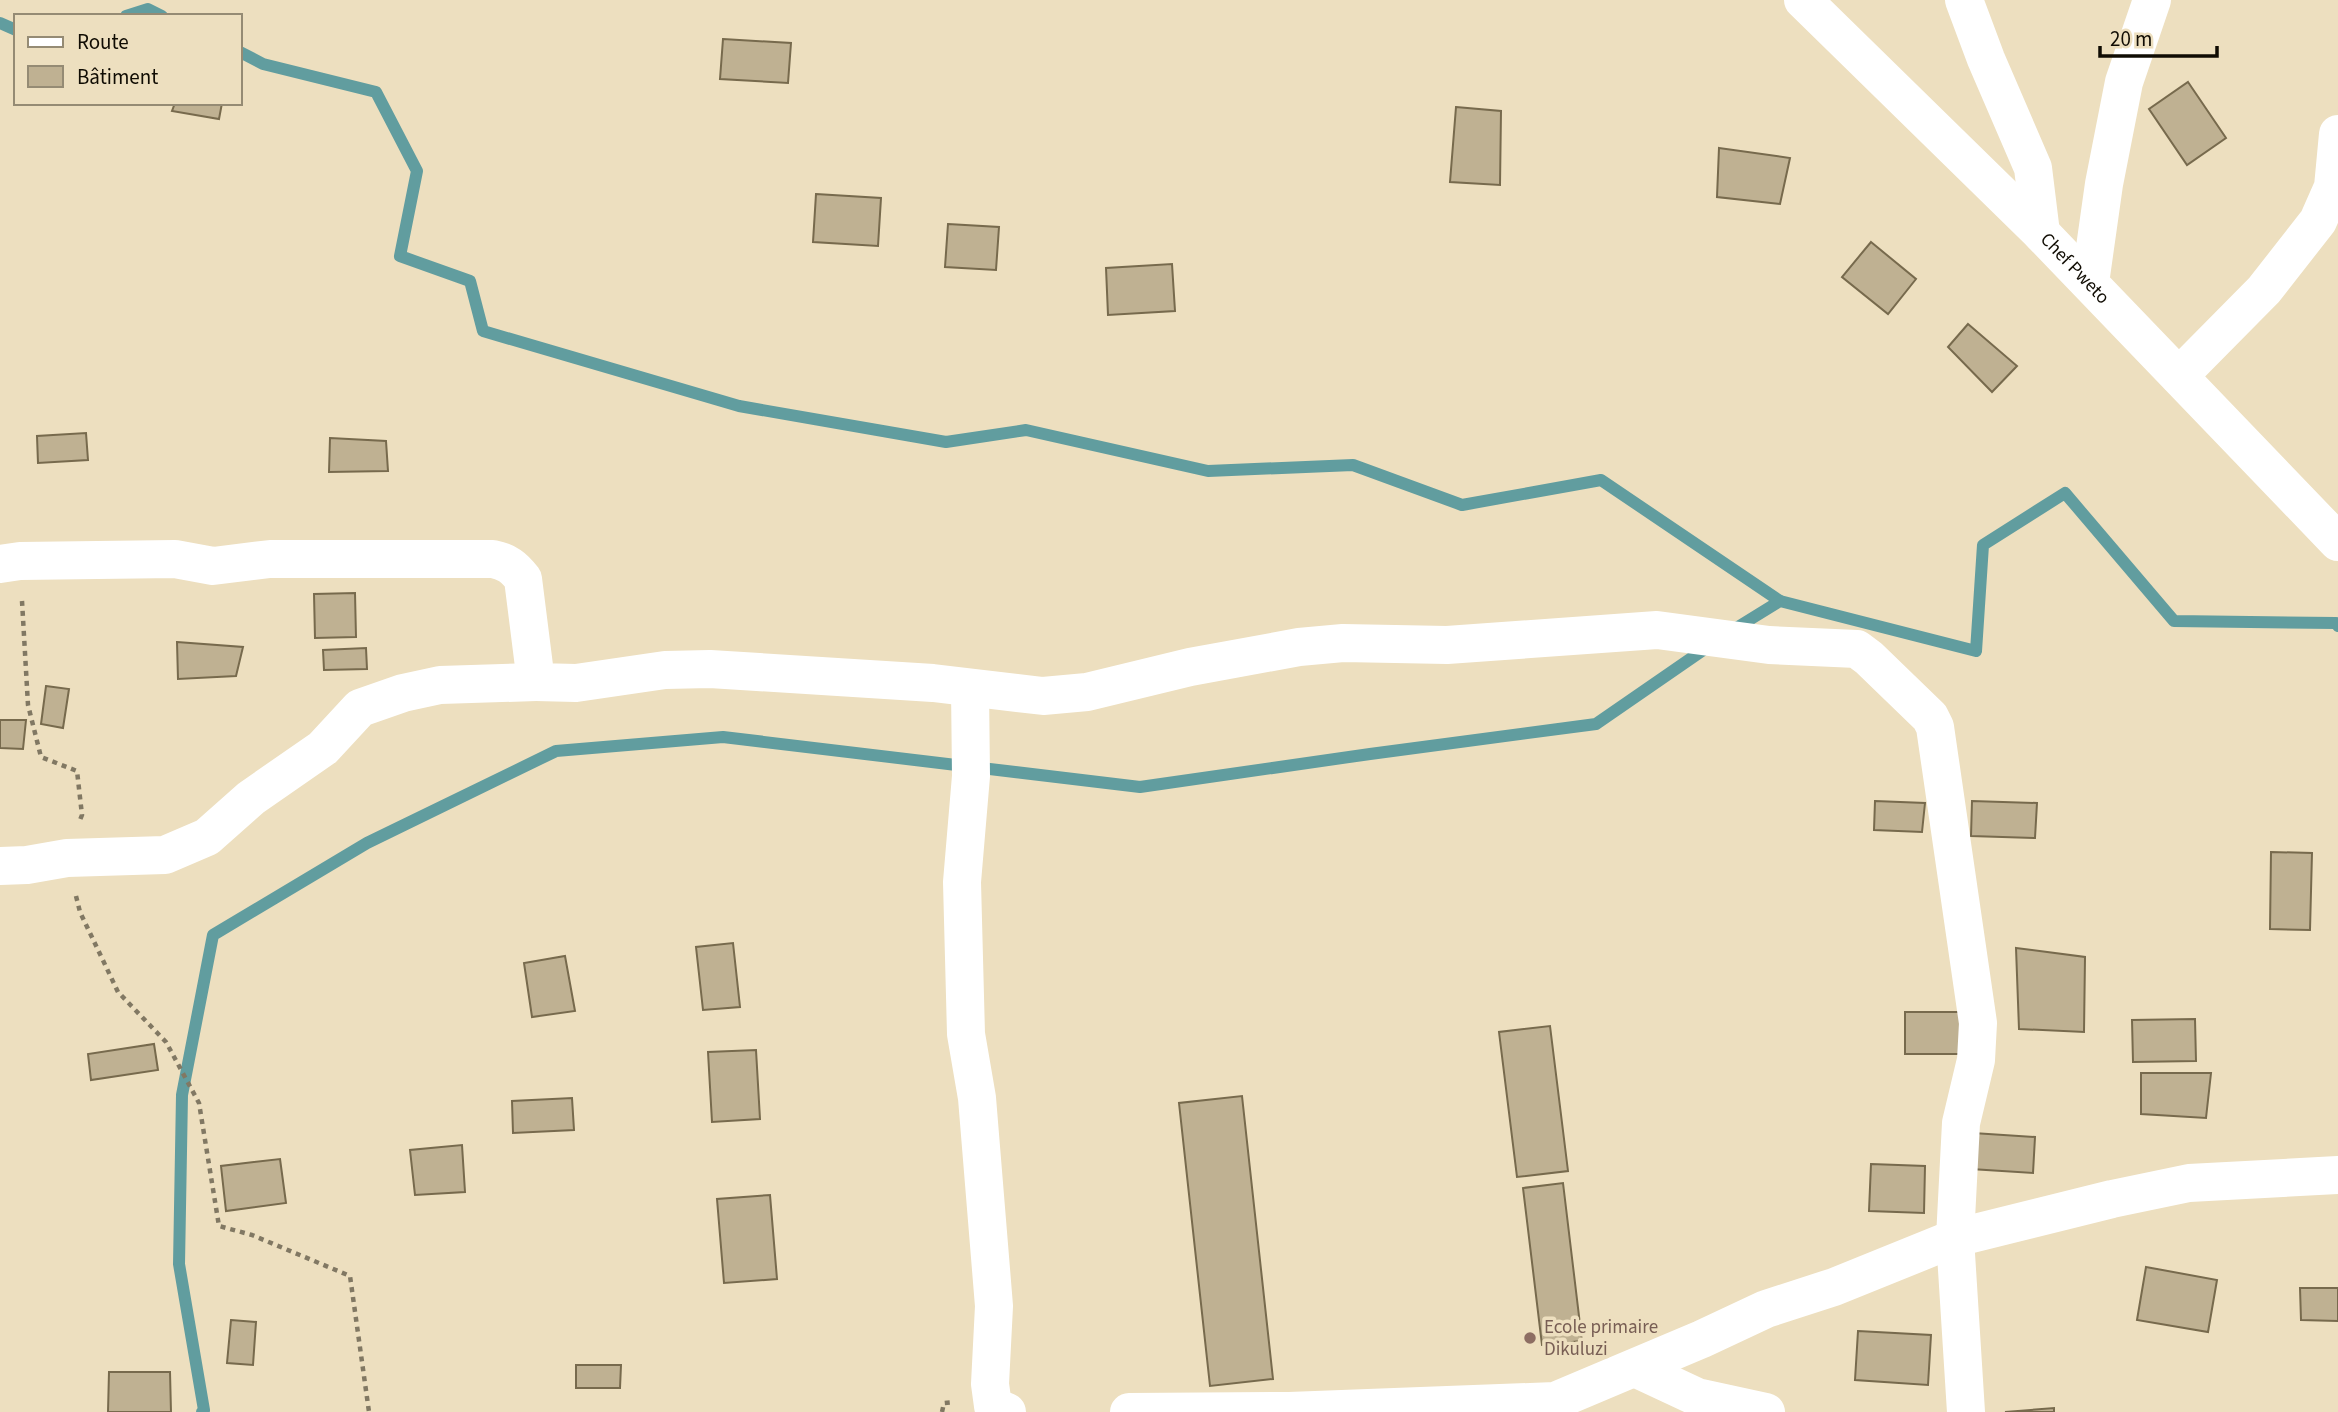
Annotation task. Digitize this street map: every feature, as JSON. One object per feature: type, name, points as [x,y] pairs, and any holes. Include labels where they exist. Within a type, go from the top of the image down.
[{"type":"street","name":"Chef Pweto","points":[[1803,0],[2041,233],[2338,542]]},
{"type":"street","points":[[1964,0],[2033,168],[2041,233]]},
{"type":"street","points":[[2090,283],[2104,184],[2124,82],[2152,0]]},
{"type":"street","points":[[2179,376],[2264,290],[2318,221],[2335,186],[2338,134]]},
{"type":"street","points":[[10,562],[175,559],[213,566],[270,559],[493,559],[506,562],[516,569],[523,579],[536,682]]},
{"type":"street","points":[[0,866],[67,858],[165,855],[207,837],[251,798],[323,748],[360,708],[440,685],[576,682],[665,670],[710,669],[933,683],[1043,696],[1087,692],[1190,667],[1298,647],[1342,643],[1447,645],[1657,630],[1769,645],[1857,649],[1870,658],[1930,717],[1935,727],[1978,1023],[1976,1060],[1961,1123],[1955,1238],[1966,1412]]},
{"type":"street","points":[[970,688],[971,776],[962,882],[966,1034],[977,1098],[994,1306],[990,1384],[993,1406],[1007,1412]]},
{"type":"street","points":[[1129,1412],[1289,1411],[1555,1401],[1766,1308],[1834,1287],[1955,1238],[2189,1183],[2338,1175]]},
{"type":"street","points":[[1635,1368],[1697,1396],[1766,1412]]},
{"type":"path","points":[[10,562],[28,705],[41,757],[77,771],[82,815],[67,858],[80,912],[118,992],[166,1042],[199,1103],[219,1226],[252,1235],[350,1276],[369,1412]]},
{"type":"building","points":[[723,39],[791,43],[788,83],[720,79]]},
{"type":"building","points":[[2188,82],[2226,138],[2187,165],[2149,109]]},
{"type":"building","points":[[174,105],[222,105],[219,119],[172,111]]},
{"type":"building","points":[[1456,107],[1501,111],[1500,185],[1450,182]]},
{"type":"building","points":[[1719,148],[1790,158],[1780,204],[1717,197]]},
{"type":"building","points":[[816,194],[881,198],[878,246],[813,242]]},
{"type":"building","points":[[948,224],[999,227],[996,270],[945,267]]},
{"type":"building","points":[[1871,242],[1916,279],[1888,314],[1842,277]]},
{"type":"building","points":[[1172,264],[1175,311],[1108,315],[1106,268]]},
{"type":"building","points":[[1968,324],[2017,366],[1992,392],[1948,347]]},
{"type":"building","points":[[86,433],[88,460],[38,463],[37,436]]},
{"type":"building","points":[[330,438],[386,441],[388,471],[329,472]]},
{"type":"building","points":[[355,593],[356,637],[315,638],[314,594]]},
{"type":"building","points":[[177,642],[243,647],[236,676],[178,679]]},
{"type":"building","points":[[366,648],[367,669],[324,670],[323,650]]},
{"type":"building","points":[[46,686],[69,689],[63,728],[41,724]]},
{"type":"building","points":[[0,720],[26,720],[23,749],[0,748]]},
{"type":"building","points":[[1875,801],[1925,803],[1922,832],[1874,830]]},
{"type":"building","points":[[1972,801],[2037,803],[2035,838],[1971,836]]},
{"type":"building","points":[[2271,852],[2312,853],[2310,930],[2270,929]]},
{"type":"building","points":[[733,943],[740,1007],[703,1010],[696,947]]},
{"type":"building","points":[[2016,948],[2085,957],[2084,1032],[2019,1029]]},
{"type":"building","points":[[565,956],[575,1011],[532,1017],[524,963]]},
{"type":"building","points":[[1905,1012],[1965,1012],[1966,1054],[1905,1054]]},
{"type":"building","points":[[2195,1019],[2196,1061],[2133,1062],[2132,1020]]},
{"type":"building","points":[[1550,1026],[1568,1171],[1517,1177],[1499,1032]]},
{"type":"building","points":[[154,1044],[158,1070],[91,1080],[88,1054]]},
{"type":"building","points":[[756,1050],[760,1119],[712,1122],[708,1052]]},
{"type":"building","points":[[2141,1073],[2211,1073],[2206,1118],[2141,1114]]},
{"type":"building","points":[[1242,1096],[1273,1379],[1210,1386],[1179,1103]]},
{"type":"building","points":[[572,1098],[574,1130],[513,1133],[512,1101]]},
{"type":"building","points":[[1973,1133],[2035,1137],[2033,1173],[1971,1169]]},
{"type":"building","points":[[462,1145],[465,1192],[415,1195],[410,1150]]},
{"type":"building","points":[[280,1159],[286,1203],[226,1211],[221,1166]]},
{"type":"building","points":[[1871,1164],[1925,1166],[1924,1213],[1869,1211]]},
{"type":"building","points":[[1563,1183],[1582,1341],[1542,1345],[1523,1188]]},
{"type":"building","points":[[770,1195],[777,1279],[724,1283],[717,1199]]},
{"type":"building","points":[[2146,1267],[2217,1280],[2208,1332],[2137,1320]]},
{"type":"building","points":[[2300,1288],[2338,1288],[2338,1321],[2301,1320]]},
{"type":"building","points":[[231,1320],[256,1322],[253,1365],[227,1363]]},
{"type":"building","points":[[1858,1331],[1931,1335],[1928,1385],[1855,1380]]},
{"type":"building","points":[[576,1365],[621,1365],[620,1388],[576,1388]]},
{"type":"building","points":[[109,1372],[170,1372],[171,1412],[108,1412]]},
{"type":"building","points":[[2054,1408],[2054,1412],[2005,1412]]},
{"type":"waterway","points":[[132,14],[148,9],[158,14]]},
{"type":"waterway","points":[[0,23],[14,29]]},
{"type":"waterway","points":[[242,53],[263,64],[376,92],[417,171],[400,256],[470,281],[483,331],[739,406],[946,442],[1026,430],[1208,471],[1353,465],[1462,505],[1601,480],[1780,601]]},
{"type":"waterway","points":[[1733,630],[1780,601],[1976,651],[1983,545],[2065,493],[2174,621],[2336,623],[2338,626]]},
{"type":"waterway","points":[[202,1412],[204,1410],[179,1264],[182,1095],[213,935],[367,843],[556,751],[723,737],[1140,787],[1596,724],[1709,646]]},
{"type":"place","name":"Ecole primaire Dikuluzi","points":[[1530,1338]]}]
